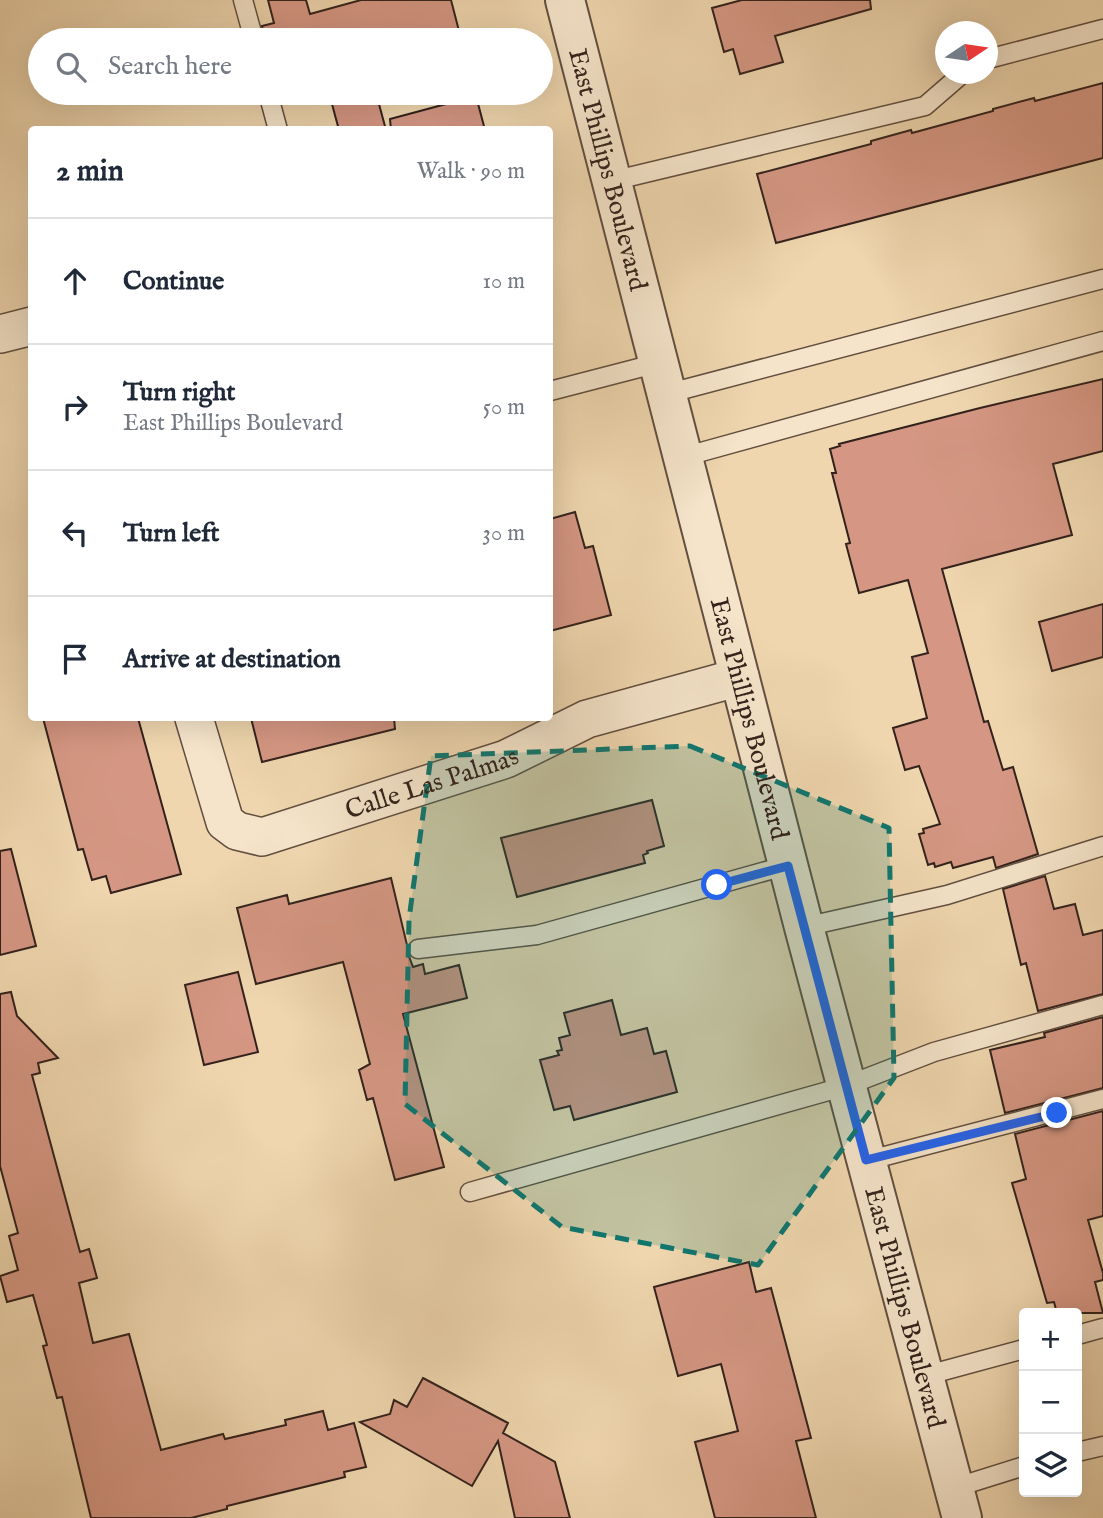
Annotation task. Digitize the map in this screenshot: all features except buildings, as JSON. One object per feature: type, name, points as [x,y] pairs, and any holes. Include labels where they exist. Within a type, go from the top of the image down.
[{"type":"street","name":"East Phillips Boulevard","points":[[565,0],[788,866],[958,1503]]},
{"type":"street","points":[[0,334],[28,327]]},
{"type":"street","name":"Calle Las Palmas","points":[[195,721],[225,822],[237,831],[262,837],[506,759],[587,719],[740,677]]},
{"type":"lane","points":[[243,0],[251,28]]},
{"type":"lane","points":[[998,56],[1103,29]]},
{"type":"lane","points":[[612,181],[925,106],[950,84]]},
{"type":"lane","points":[[271,105],[277,126]]},
{"type":"lane","points":[[553,391],[662,378],[1103,279]]},
{"type":"lane","points":[[683,457],[1103,341]]},
{"type":"lane","points":[[804,927],[947,895],[1103,846]]},
{"type":"lane","points":[[418,949],[537,935],[788,866]]},
{"type":"lane","points":[[470,1192],[846,1086],[934,1052],[1103,1005]]},
{"type":"lane","points":[[866,1160],[1103,1099]]},
{"type":"lane","points":[[1082,1334],[1103,1328]]},
{"type":"lane","points":[[924,1376],[1019,1350]]},
{"type":"lane","points":[[1082,1451],[1103,1446]]},
{"type":"lane","points":[[958,1503],[1019,1469]]},
{"type":"highlighted area","points":[[690,746],[889,828],[894,1078],[758,1265],[562,1227],[405,1104],[409,919],[431,756]]},
{"type":"route","points":[[717,885],[788,866],[866,1160],[1057,1113]]}]
